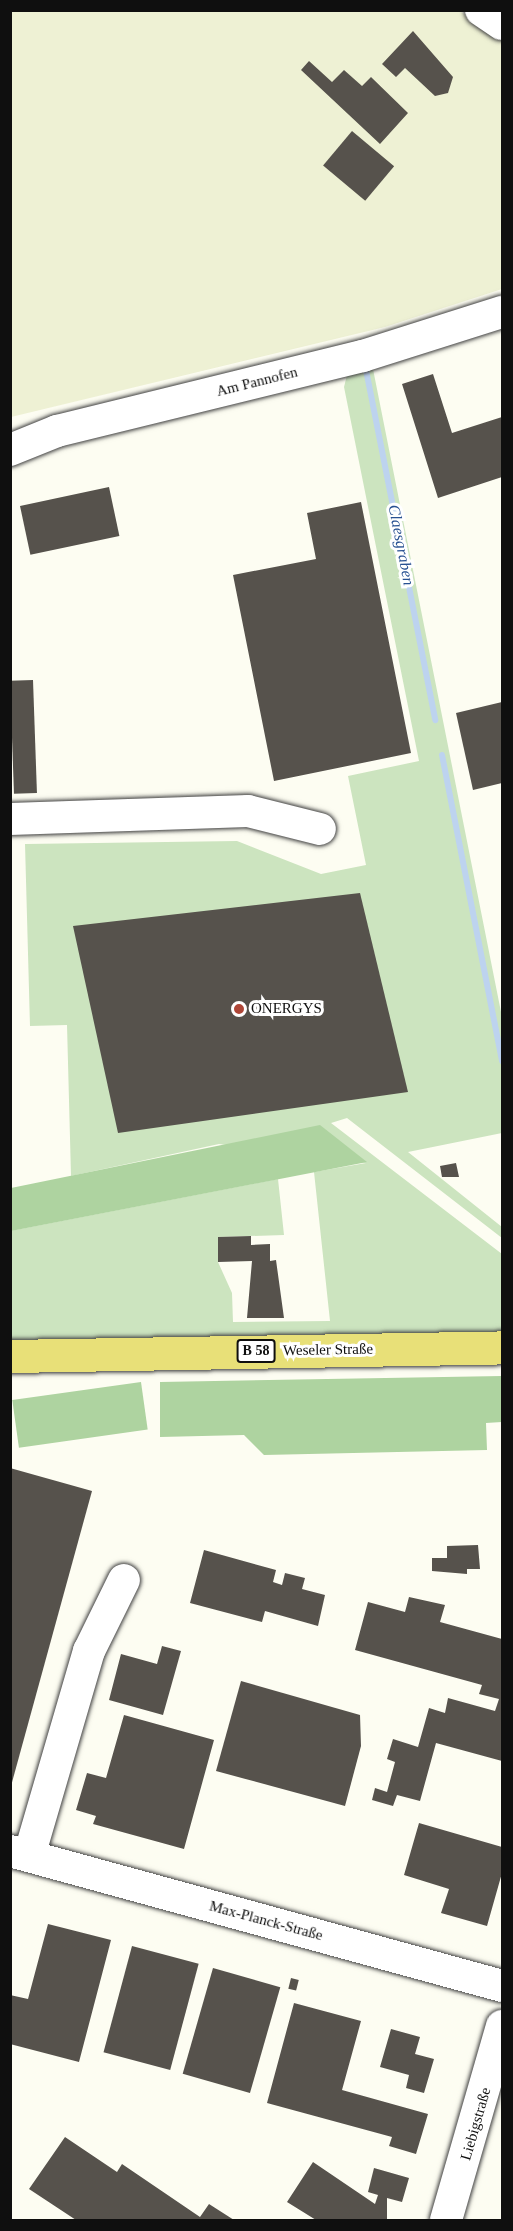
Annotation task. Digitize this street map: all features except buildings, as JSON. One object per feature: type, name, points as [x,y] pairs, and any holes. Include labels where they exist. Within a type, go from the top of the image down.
[{"type":"main road","name":"Weseler Straße","points":[[10,1356],[502,1347]]},
{"type":"street","points":[[481,10],[502,24]]},
{"type":"street","name":"Am Pannofen","points":[[10,450],[57,431],[363,356],[502,312]]},
{"type":"street","points":[[10,819],[248,811],[320,829]]},
{"type":"street","name":"Max-Planck-Straße","points":[[124,1580],[89,1651],[20,1854],[502,1986]]},
{"type":"street","name":"Liebigstraße","points":[[446,2220],[502,2026]]},
{"type":"green space","points":[[10,11],[460,11],[502,41],[502,289],[385,327],[11,417]]},
{"type":"green space","points":[[373,369],[502,1017],[502,1133],[408,1152],[502,1227],[502,1238],[347,1118],[331,1123],[502,1254],[502,1335],[11,1341],[10,1231],[278,1179],[284,1235],[218,1237],[218,1262],[232,1293],[233,1322],[330,1321],[314,1172],[366,1163],[219,1144],[71,1176],[67,1025],[30,1026],[25,844],[237,841],[321,874],[366,865],[348,776],[419,761],[344,387],[347,375]]},
{"type":"green space","points":[[320,1125],[367,1162],[11,1231],[11,1188]]},
{"type":"green space","points":[[502,1376],[502,1422],[486,1423],[487,1450],[264,1455],[244,1435],[160,1437],[160,1382]]},
{"type":"green space","points":[[141,1382],[148,1430],[19,1448],[12,1400]]},
{"type":"waterway","name":"Claesgraben","points":[[366,370],[435,720]]},
{"type":"waterway","name":"Claesgraben","points":[[442,755],[502,1061]]},
{"type":"place","name":"ONERGYS","points":[[239,1009]]}]
